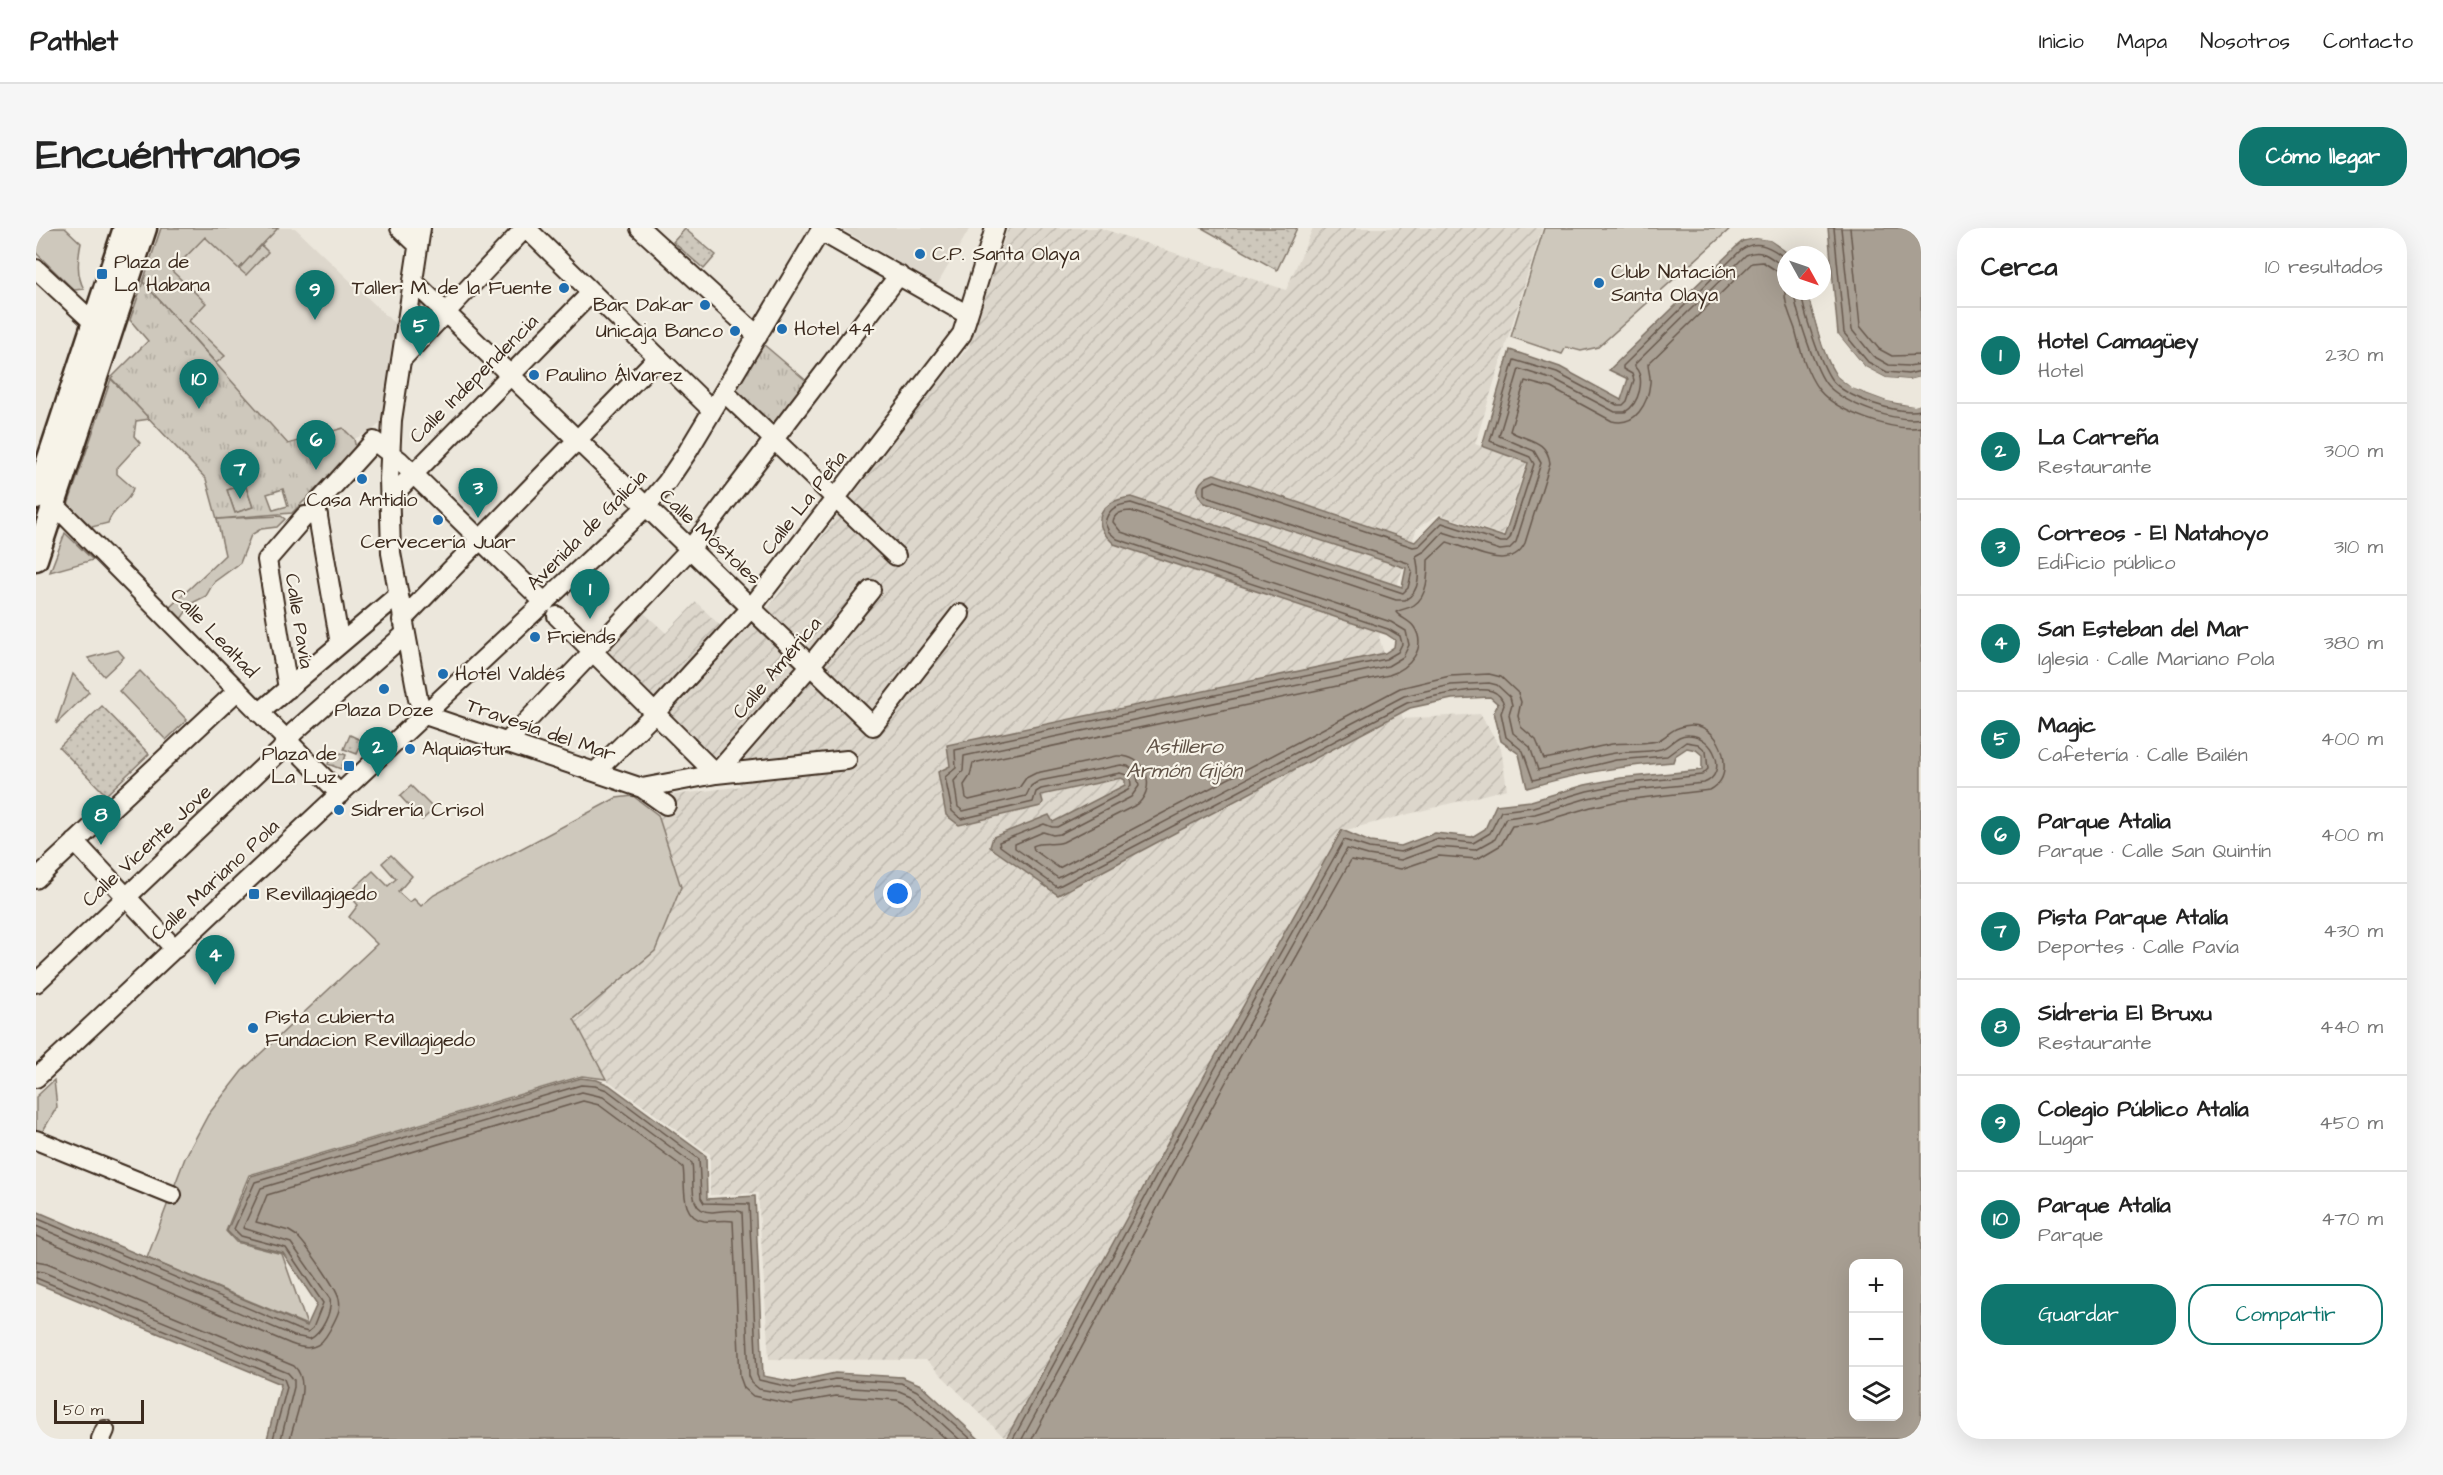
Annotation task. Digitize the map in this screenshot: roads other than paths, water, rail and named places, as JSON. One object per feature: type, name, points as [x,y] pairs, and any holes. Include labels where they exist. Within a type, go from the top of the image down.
[{"type":"main road","points":[[36,559],[41,493],[81,360],[103,325],[125,228]]},
{"type":"main road","points":[[41,493],[103,325],[145,228]]},
{"type":"street","points":[[400,228],[419,236],[389,451],[391,553],[418,699],[424,714]]},
{"type":"street","points":[[401,360],[526,228],[712,410]]},
{"type":"street","points":[[640,228],[758,336]]},
{"type":"street","name":"Calle La Peña","points":[[596,772],[654,714],[751,608],[962,334],[995,228]]},
{"type":"street","points":[[821,230],[968,315]]},
{"type":"street","name":"Avenida de Galicia","points":[[424,714],[551,610],[667,482],[821,230]]},
{"type":"street","points":[[37,272],[103,325]]},
{"type":"street","points":[[508,741],[594,653],[691,548],[899,275]]},
{"type":"street","name":"Calle Móstoles","points":[[413,281],[873,726],[960,614]]},
{"type":"street","name":"Calle Independencia","points":[[389,499],[592,292]]},
{"type":"street","name":"Calle Vicente Jove","points":[[36,983],[280,751],[294,732],[404,627],[480,540],[658,357]]},
{"type":"street","points":[[724,392],[775,438],[896,556]]},
{"type":"street","points":[[340,644],[316,505],[374,441],[389,451],[716,774]]},
{"type":"street","points":[[360,457],[388,479]]},
{"type":"street","name":"Calle Lealtad","points":[[41,493],[340,794]]},
{"type":"street","name":"Calle Pavía","points":[[288,689],[267,560],[305,516],[318,515]]},
{"type":"street","name":"Calle América","points":[[716,774],[810,667],[871,590]]},
{"type":"street","points":[[259,713],[398,595]]},
{"type":"street","points":[[36,879],[238,690]]},
{"type":"street","name":"Travesía del Mar","points":[[424,714],[642,788],[666,805]]},
{"type":"street","name":"Calle Mariano Pola","points":[[36,1078],[424,714]]},
{"type":"street","name":"Travesía del Mar","points":[[642,788],[716,774],[847,760]]},
{"type":"street","points":[[75,842],[175,948]]},
{"type":"street","points":[[36,1140],[172,1195]]},
{"type":"water","points":[[1828,228],[1921,228],[1921,377],[1909,380],[1886,378],[1865,367],[1838,334]]},
{"type":"water","name":"Astillero Armón Gijón","points":[[1756,238],[1770,240],[1778,246],[1777,300],[1809,300],[1824,350],[1839,378],[1856,389],[1887,401],[1921,404],[1921,1439],[1006,1439],[1208,1069],[1342,830],[1370,842],[1401,846],[1435,833],[1472,837],[1485,829],[1496,805],[1531,801],[1585,785],[1621,778],[1702,770],[1702,755],[1696,750],[1687,748],[1675,756],[1673,762],[1599,771],[1527,788],[1519,754],[1501,741],[1494,712],[1498,704],[1490,697],[1452,699],[1410,708],[1058,895],[990,847],[993,837],[1049,815],[1053,822],[1125,785],[1125,780],[1121,778],[1041,795],[1043,802],[1041,806],[959,825],[946,815],[938,772],[950,766],[947,745],[1385,653],[1394,647],[1395,640],[1386,634],[1114,544],[1101,528],[1102,513],[1112,503],[1131,497],[1402,587],[1406,568],[1205,503],[1198,495],[1201,482],[1214,474],[1415,542],[1440,516],[1504,537],[1528,463],[1482,446],[1510,350],[1560,367],[1621,400],[1628,379],[1609,370],[1743,241]]},
{"type":"water","points":[[581,1078],[597,1080],[609,1085],[706,1156],[707,1199],[755,1196],[763,1376],[794,1382],[835,1373],[902,1377],[921,1385],[979,1439],[267,1439],[281,1384],[36,1283],[36,1211],[307,1326],[317,1304],[283,1253],[237,1241],[227,1231],[251,1176]]},
{"type":"place","name":"C.P. Santa Olaya","points":[[920,254]]},
{"type":"place","name":"Plaza de La Habana","points":[[102,274]]},
{"type":"place","name":"Club Natación Santa Olaya","points":[[1599,283]]},
{"type":"place","name":"Taller M. de la Fuente","points":[[564,288]]},
{"type":"place","name":"Bar Dakar","points":[[705,305]]},
{"type":"place","name":"Colegio Público Atalía","points":[[315,320]]},
{"type":"place","name":"Hotel 44","points":[[782,329]]},
{"type":"place","name":"Unicaja Banco","points":[[735,331]]},
{"type":"place","name":"Magic","points":[[420,356]]},
{"type":"place","name":"Paulino Álvarez","points":[[534,375]]},
{"type":"place","name":"Parque Atalía","points":[[199,409]]},
{"type":"place","name":"Parque Atalia","points":[[316,470]]},
{"type":"place","name":"Casa Antidio","points":[[362,479]]},
{"type":"place","name":"Pista Parque Atalía","points":[[240,499]]},
{"type":"place","name":"Correos - El Natahoyo","points":[[478,518]]},
{"type":"place","name":"Cervecería Juar","points":[[438,520]]},
{"type":"place","name":"Hotel Camagüey","points":[[590,619]]},
{"type":"place","name":"Friends","points":[[535,637]]},
{"type":"place","name":"Hotel Valdés","points":[[443,674]]},
{"type":"place","name":"Plaza Doze","points":[[384,689]]},
{"type":"place","name":"Alquiastur","points":[[410,749]]},
{"type":"place","name":"Plaza de La Luz","points":[[349,766]]},
{"type":"place","name":"La Carreña","points":[[378,777]]},
{"type":"place","name":"Sidrería Crisol","points":[[339,810]]},
{"type":"place","name":"Sidreria El Bruxu","points":[[101,845]]},
{"type":"place","name":"Revillagigedo","points":[[254,894]]},
{"type":"place","name":"San Esteban del Mar","points":[[215,985]]},
{"type":"place","name":"Pista cubierta Fundacion Revillagigedo","points":[[253,1028]]}]
